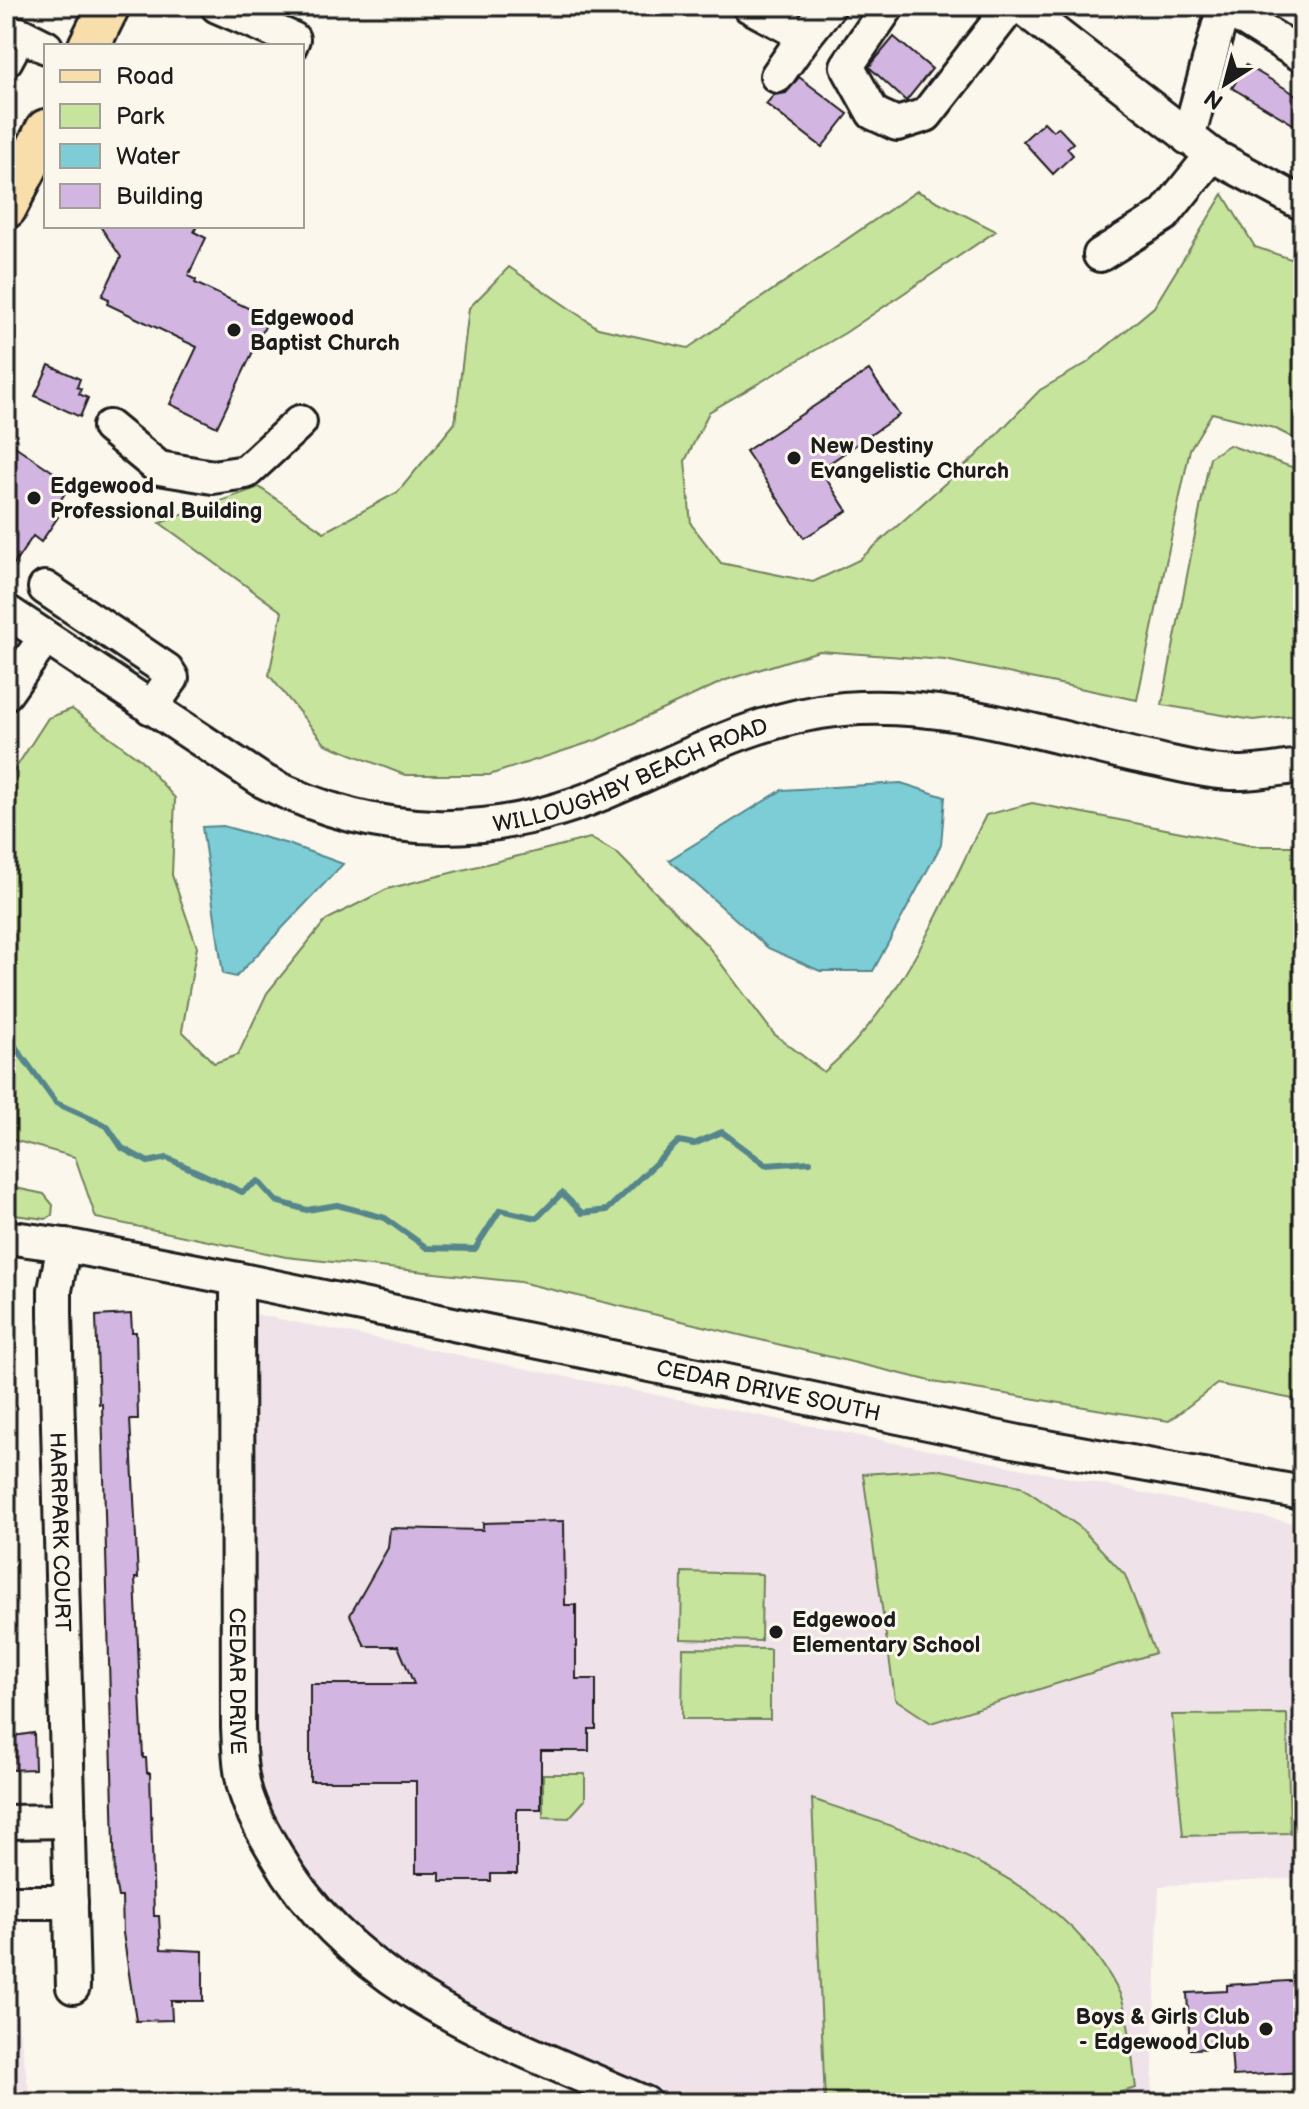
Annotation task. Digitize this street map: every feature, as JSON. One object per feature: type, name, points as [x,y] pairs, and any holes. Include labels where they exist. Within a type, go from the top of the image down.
[{"type":"main road","points":[[90,44],[109,6]]},
{"type":"main road","points":[[6,208],[44,134]]},
{"type":"street","points":[[217,6],[293,39],[291,44]]},
{"type":"street","points":[[749,6],[805,36]]},
{"type":"street","points":[[777,76],[829,6]]},
{"type":"street","points":[[888,6],[847,66],[873,113],[897,124],[926,115],[1011,6]]},
{"type":"street","points":[[1100,255],[1164,215],[1200,146],[1224,6],[1303,56]]},
{"type":"street","points":[[1037,12],[1200,146],[1303,204]]},
{"type":"street","points":[[6,60],[20,34],[44,46]]},
{"type":"street","points":[[109,427],[159,468],[213,477],[246,472],[300,422]]},
{"type":"street","points":[[45,588],[167,670],[172,678],[151,708]]},
{"type":"street","name":"WILLOUGHBY BEACH ROAD","points":[[6,611],[151,708],[294,797],[356,819],[416,828],[514,822],[565,809],[727,736],[794,715],[847,709],[949,713],[1241,773],[1303,766]]},
{"type":"street","points":[[6,693],[45,638]]},
{"type":"street","points":[[6,1237],[64,1245],[237,1279]]},
{"type":"street","name":"HARRPARK COURT","points":[[64,1245],[55,1290],[55,1313],[73,1987]]},
{"type":"street","name":"CEDAR DRIVE SOUTH","points":[[237,1279],[803,1399],[1303,1493]]},
{"type":"street","name":"CEDAR DRIVE","points":[[237,1279],[238,1728],[242,1778],[257,1822],[310,1906],[343,1939],[416,1998],[464,2023],[645,2103]]},
{"type":"street","points":[[6,1822],[69,1821]]},
{"type":"street","points":[[6,1902],[71,1902]]},
{"type":"shaded area","name":"Edgewood Elementary School","points":[[255,1314],[1303,1525],[1303,1878],[1159,1886],[1152,2094],[1142,2103],[673,2103],[469,2010],[387,1964],[325,1903],[272,1832],[247,1738]]},
{"type":"shaded area","points":[[6,2007],[17,2016],[31,2103],[6,2103]]},
{"type":"green space","points":[[917,191],[996,231],[845,333],[709,412],[685,461],[691,524],[721,563],[813,582],[859,560],[977,455],[1040,390],[1087,363],[1154,307],[1223,194],[1255,247],[1303,263],[1303,443],[1274,428],[1212,413],[1190,449],[1137,700],[945,660],[819,651],[726,680],[597,740],[489,775],[405,775],[325,744],[269,675],[282,612],[160,523],[259,487],[324,532],[398,492],[455,423],[469,308],[509,267],[598,328],[688,348]]},
{"type":"green space","points":[[1229,445],[1303,471],[1303,714],[1253,720],[1162,705],[1210,457]]},
{"type":"green space","points":[[72,709],[141,760],[175,798],[172,875],[197,947],[182,1031],[214,1063],[238,1055],[267,993],[326,920],[387,889],[590,838],[617,853],[707,945],[774,1034],[824,1072],[852,1045],[898,985],[935,919],[986,815],[1032,803],[1253,846],[1303,846],[1303,1401],[1217,1384],[1169,1421],[939,1383],[520,1282],[286,1257],[96,1218],[75,1157],[6,1138],[6,783],[48,718]]},
{"type":"green space","points":[[6,1186],[44,1194],[53,1205],[52,1215],[46,1219],[6,1214]]},
{"type":"green space","points":[[936,1469],[1020,1486],[1080,1527],[1125,1575],[1155,1653],[931,1723],[895,1699],[863,1474]]},
{"type":"green space","points":[[682,1572],[762,1574],[761,1641],[681,1639]]},
{"type":"green space","points":[[683,1648],[770,1649],[770,1719],[682,1719]]},
{"type":"green space","points":[[1287,1714],[1290,1833],[1183,1836],[1172,1715]]},
{"type":"green space","points":[[543,1774],[585,1774],[585,1800],[569,1818],[543,1817]]},
{"type":"green space","points":[[812,1799],[944,1846],[1026,1890],[1062,1919],[1094,1952],[1119,1992],[1128,2026],[1136,2088],[1080,2103],[825,2103]]},
{"type":"water","points":[[901,783],[945,797],[941,845],[873,971],[820,971],[768,948],[669,860],[782,790]]},
{"type":"water","points":[[223,826],[288,844],[343,864],[236,977],[223,974],[202,827]]},
{"type":"building","points":[[894,37],[932,69],[906,101],[869,67]]},
{"type":"building","points":[[1246,65],[1303,99],[1303,130],[1232,88]]},
{"type":"building","points":[[799,77],[848,114],[822,147],[766,104],[774,95],[786,93]]},
{"type":"building","points":[[1044,122],[1053,131],[1058,127],[1073,143],[1067,148],[1073,155],[1053,174],[1023,141]]},
{"type":"building","name":"Edgewood Baptist Church","points":[[101,228],[196,228],[194,232],[206,238],[188,276],[196,280],[195,283],[269,318],[217,427],[170,404],[197,347],[107,304],[109,299],[102,296],[121,257]]},
{"type":"building","points":[[49,365],[80,379],[77,387],[81,389],[79,394],[88,398],[80,417],[35,396]]},
{"type":"building","name":"New Destiny Evangelistic Church","points":[[869,370],[899,415],[827,465],[833,473],[825,477],[847,511],[804,538],[746,451]]},
{"type":"building","name":"Edgewood Professional Building","points":[[6,440],[71,484],[52,513],[58,517],[41,542],[33,536],[6,576]]},
{"type":"building","points":[[131,1314],[132,1332],[136,1332],[138,1419],[130,1419],[138,1578],[135,1578],[143,1758],[146,1758],[147,1773],[150,1773],[154,1916],[159,1916],[161,1949],[203,1951],[203,2001],[171,2001],[172,2020],[136,2021],[123,1933],[122,1897],[118,1897],[115,1881],[102,1404],[99,1404],[96,1316]]},
{"type":"building","points":[[564,1521],[565,1605],[576,1605],[576,1679],[596,1679],[596,1729],[589,1729],[589,1751],[541,1751],[541,1809],[517,1809],[517,1874],[491,1874],[491,1881],[440,1881],[440,1873],[416,1873],[416,1781],[310,1781],[310,1684],[414,1684],[398,1646],[365,1646],[350,1615],[388,1548],[390,1528],[483,1530],[483,1523]]},
{"type":"building","points":[[34,1733],[35,1769],[6,1770],[6,1737]]},
{"type":"building","name":"Boys & Girls Club - Edgewood Club","points":[[1303,1980],[1303,2072],[1233,2076],[1231,2048],[1190,2049],[1187,1993],[1227,1991],[1227,1985]]},
{"type":"waterway","points":[[6,1044],[14,1045],[56,1103],[107,1126],[122,1148],[148,1162],[167,1158],[242,1192],[258,1181],[276,1201],[307,1210],[337,1205],[385,1218],[427,1248],[475,1249],[500,1210],[537,1218],[562,1193],[582,1213],[607,1210],[679,1141],[694,1144],[722,1132],[766,1165],[810,1162]]},
{"type":"place","name":"Edgewood Baptist Church","points":[[234,330]]},
{"type":"place","name":"New Destiny Evangelistic Church","points":[[794,458]]},
{"type":"place","name":"Edgewood Professional Building","points":[[34,498]]},
{"type":"place","name":"Edgewood Elementary School","points":[[776,1632]]},
{"type":"place","name":"Boys & Girls Club - Edgewood Club","points":[[1266,2029]]}]
